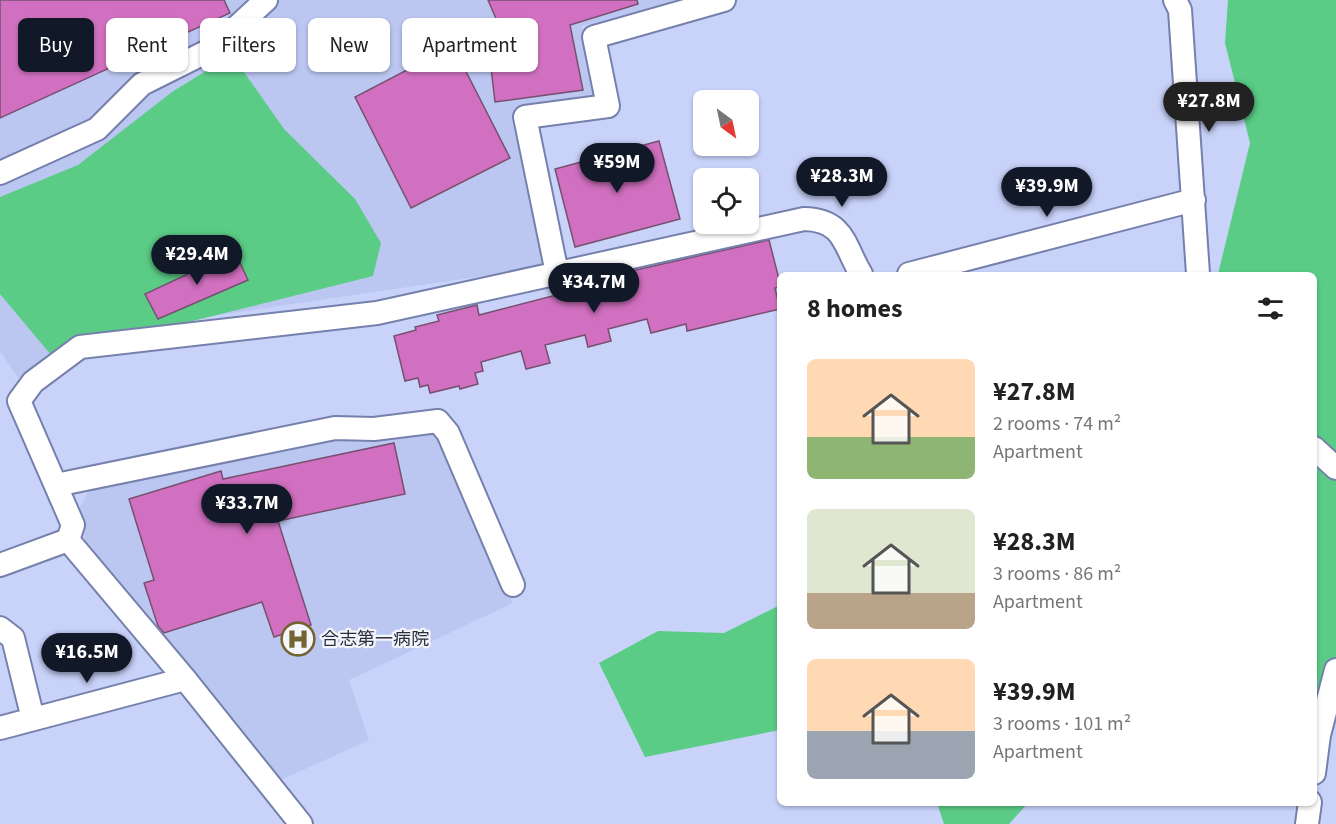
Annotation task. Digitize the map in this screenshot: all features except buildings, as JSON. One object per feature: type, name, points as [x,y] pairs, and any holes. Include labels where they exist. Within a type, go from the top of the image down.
[{"type":"street","points":[[0,173],[97,129],[142,84],[214,48],[266,0]]},
{"type":"street","points":[[557,273],[525,117],[608,106],[594,37],[723,0]]},
{"type":"street","points":[[1175,0],[1179,10],[1198,272]]},
{"type":"street","points":[[917,272],[1194,200]]},
{"type":"street","points":[[68,540],[73,525],[19,401],[33,382],[80,347],[377,314],[804,219],[816,219],[837,229],[860,272]]},
{"type":"street","points":[[56,485],[335,428],[374,429],[438,421],[448,433],[513,585]]},
{"type":"street","points":[[1317,451],[1336,468]]},
{"type":"street","points":[[0,565],[68,540]]},
{"type":"street","points":[[68,540],[185,679],[301,824]]},
{"type":"street","points":[[0,628],[13,638],[33,719]]},
{"type":"street","points":[[1317,750],[1336,670]]},
{"type":"street","points":[[0,728],[185,679]]},
{"type":"street","points":[[1307,824],[1309,806]]},
{"type":"shaded area","points":[[0,0],[677,0],[582,26],[595,98],[514,108],[543,267],[71,337],[21,382],[0,351]]},
{"type":"shaded area","name":"合志第一病院","points":[[439,428],[513,603],[349,680],[369,740],[281,780],[190,675],[87,548],[79,509],[93,483],[319,436],[377,441]]},
{"type":"green space","points":[[1228,0],[1336,0],[1336,704],[1317,706],[1317,272],[1218,272],[1250,143],[1225,43]]},
{"type":"green space","points":[[204,72],[244,72],[284,129],[355,199],[381,243],[373,276],[52,356],[0,294],[0,197],[78,165],[172,92]]},
{"type":"green space","points":[[777,606],[777,731],[645,757],[599,663],[658,631],[724,633]]},
{"type":"green space","points":[[938,806],[1025,806],[1009,824],[944,824]]},
{"type":"place","name":"合志第一病院","points":[[298,639]]}]
